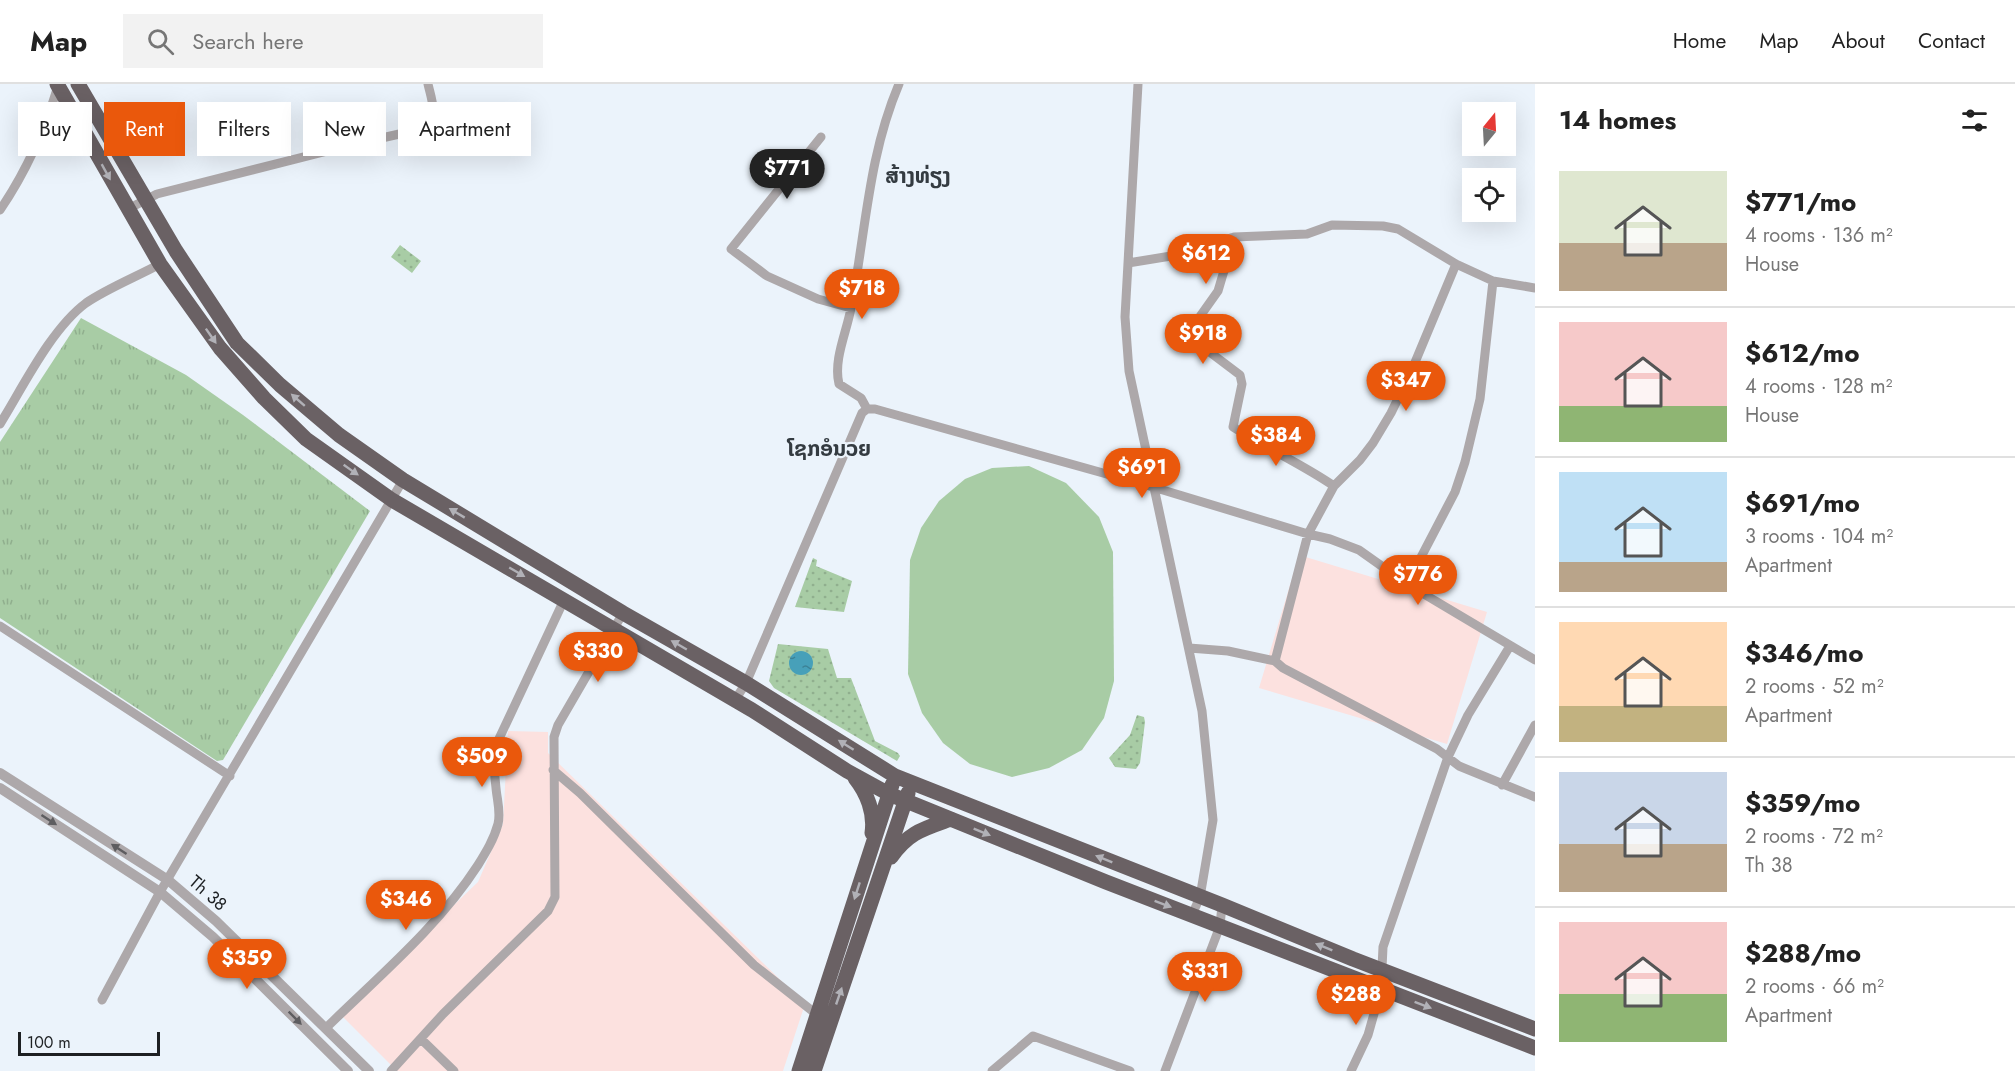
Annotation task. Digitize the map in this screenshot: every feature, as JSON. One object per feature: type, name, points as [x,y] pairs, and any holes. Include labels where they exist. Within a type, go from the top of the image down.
[{"type":"highway","points":[[78,84],[145,200],[237,343],[280,385],[339,435],[403,480],[623,613],[746,683],[896,776],[1312,943],[1534,1026]]},
{"type":"highway","points":[[57,85],[160,264],[220,348],[264,398],[306,439],[392,500],[735,700],[851,773],[889,794],[1220,926],[1531,1046]]},
{"type":"highway","points":[[851,773],[864,789],[874,821],[867,862]]},
{"type":"highway","points":[[814,1071],[824,1018],[867,862],[896,776]]},
{"type":"highway","points":[[799,1071],[824,1018],[882,869],[912,783]]},
{"type":"highway","points":[[882,869],[902,842],[917,830],[951,819]]},
{"type":"street","points":[[128,209],[157,194],[426,128],[432,121],[434,109],[428,84]]},
{"type":"street","points":[[867,409],[861,398],[843,387],[838,380],[839,363],[851,308],[880,134],[898,84]]},
{"type":"street","points":[[1138,84],[1125,317],[1129,371],[1202,711],[1213,820],[1200,897],[1192,915]]},
{"type":"street","points":[[0,210],[48,118],[57,85]]},
{"type":"street","points":[[821,137],[731,249],[767,276],[818,299],[851,308]]},
{"type":"street","points":[[1128,262],[1177,255],[1234,237],[1307,234],[1332,225],[1383,226],[1398,229],[1456,264],[1493,281],[1535,288]]},
{"type":"street","points":[[1234,237],[1218,291],[1196,322],[1194,333],[1199,344],[1240,375],[1242,384],[1233,427],[1334,486]]},
{"type":"street","points":[[0,424],[50,343],[75,313],[87,302],[160,264]]},
{"type":"street","points":[[1275,661],[1308,534],[1334,486],[1360,460],[1373,443],[1390,413],[1411,372],[1456,264]]},
{"type":"street","points":[[1407,584],[1451,500],[1466,462],[1480,399],[1493,281]]},
{"type":"street","points":[[735,700],[746,683],[862,413],[867,409],[875,409],[1153,487],[1330,539],[1359,550],[1407,584],[1535,660]]},
{"type":"street","points":[[102,1000],[160,892],[403,480]]},
{"type":"street","points":[[326,1028],[443,913],[486,852],[498,822],[499,806],[494,758],[497,743],[564,600]]},
{"type":"street","points":[[391,1071],[443,1014],[548,912],[555,897],[554,737],[558,725],[623,613]]},
{"type":"street","points":[[0,626],[230,776]]},
{"type":"street","points":[[1351,1071],[1368,1035],[1381,989],[1383,947],[1448,757],[1468,715],[1510,646]]},
{"type":"street","points":[[1189,648],[1228,651],[1275,661],[1282,668],[1437,749],[1459,766],[1535,797]]},
{"type":"street","points":[[1502,785],[1535,725]]},
{"type":"street","points":[[553,770],[580,793],[754,965],[824,1018]]},
{"type":"street","name":"Th 38","points":[[0,773],[168,880],[216,921],[369,1071]]},
{"type":"street","name":"Th 38","points":[[0,788],[160,892],[213,937],[348,1071]]},
{"type":"street","points":[[1165,1071],[1220,926],[1222,905]]},
{"type":"street","points":[[1531,1046],[1534,1026]]},
{"type":"street","points":[[992,1071],[1033,1036],[1130,1071]]},
{"type":"street","points":[[421,1039],[454,1071]]},
{"type":"shaded area","points":[[1299,555],[1487,612],[1447,744],[1259,688]]},
{"type":"shaded area","points":[[508,731],[548,732],[548,753],[805,1004],[783,1071],[397,1071],[340,1014],[478,882],[503,824]]},
{"type":"green space","points":[[400,245],[421,261],[412,273],[391,257]]},
{"type":"green space","points":[[81,318],[186,375],[370,511],[223,760],[217,761],[0,618],[0,442]]},
{"type":"green space","points":[[1029,466],[1066,483],[1099,517],[1113,552],[1114,681],[1104,718],[1082,750],[1049,768],[1012,777],[970,764],[943,743],[922,713],[908,674],[910,560],[921,528],[939,501],[965,479],[992,468]]},
{"type":"green space","points":[[813,558],[817,560],[816,566],[852,581],[844,612],[795,607]]},
{"type":"green space","points":[[778,644],[828,649],[837,678],[851,678],[875,741],[898,753],[900,756],[897,761],[774,688],[769,681]]},
{"type":"green space","points":[[1137,715],[1144,717],[1145,722],[1140,763],[1136,769],[1115,767],[1109,758],[1130,735]]},
{"type":"water","points":[[801,651],[806,652],[812,658],[812,668],[806,674],[801,675],[796,674],[790,668],[789,663],[790,658],[796,652]]},
{"type":"district","name":"ສ້າງທ່ຽງ","points":[[918,176]]},
{"type":"district","name":"ໂຊກອໍນວຍ","points":[[829,449]]}]
